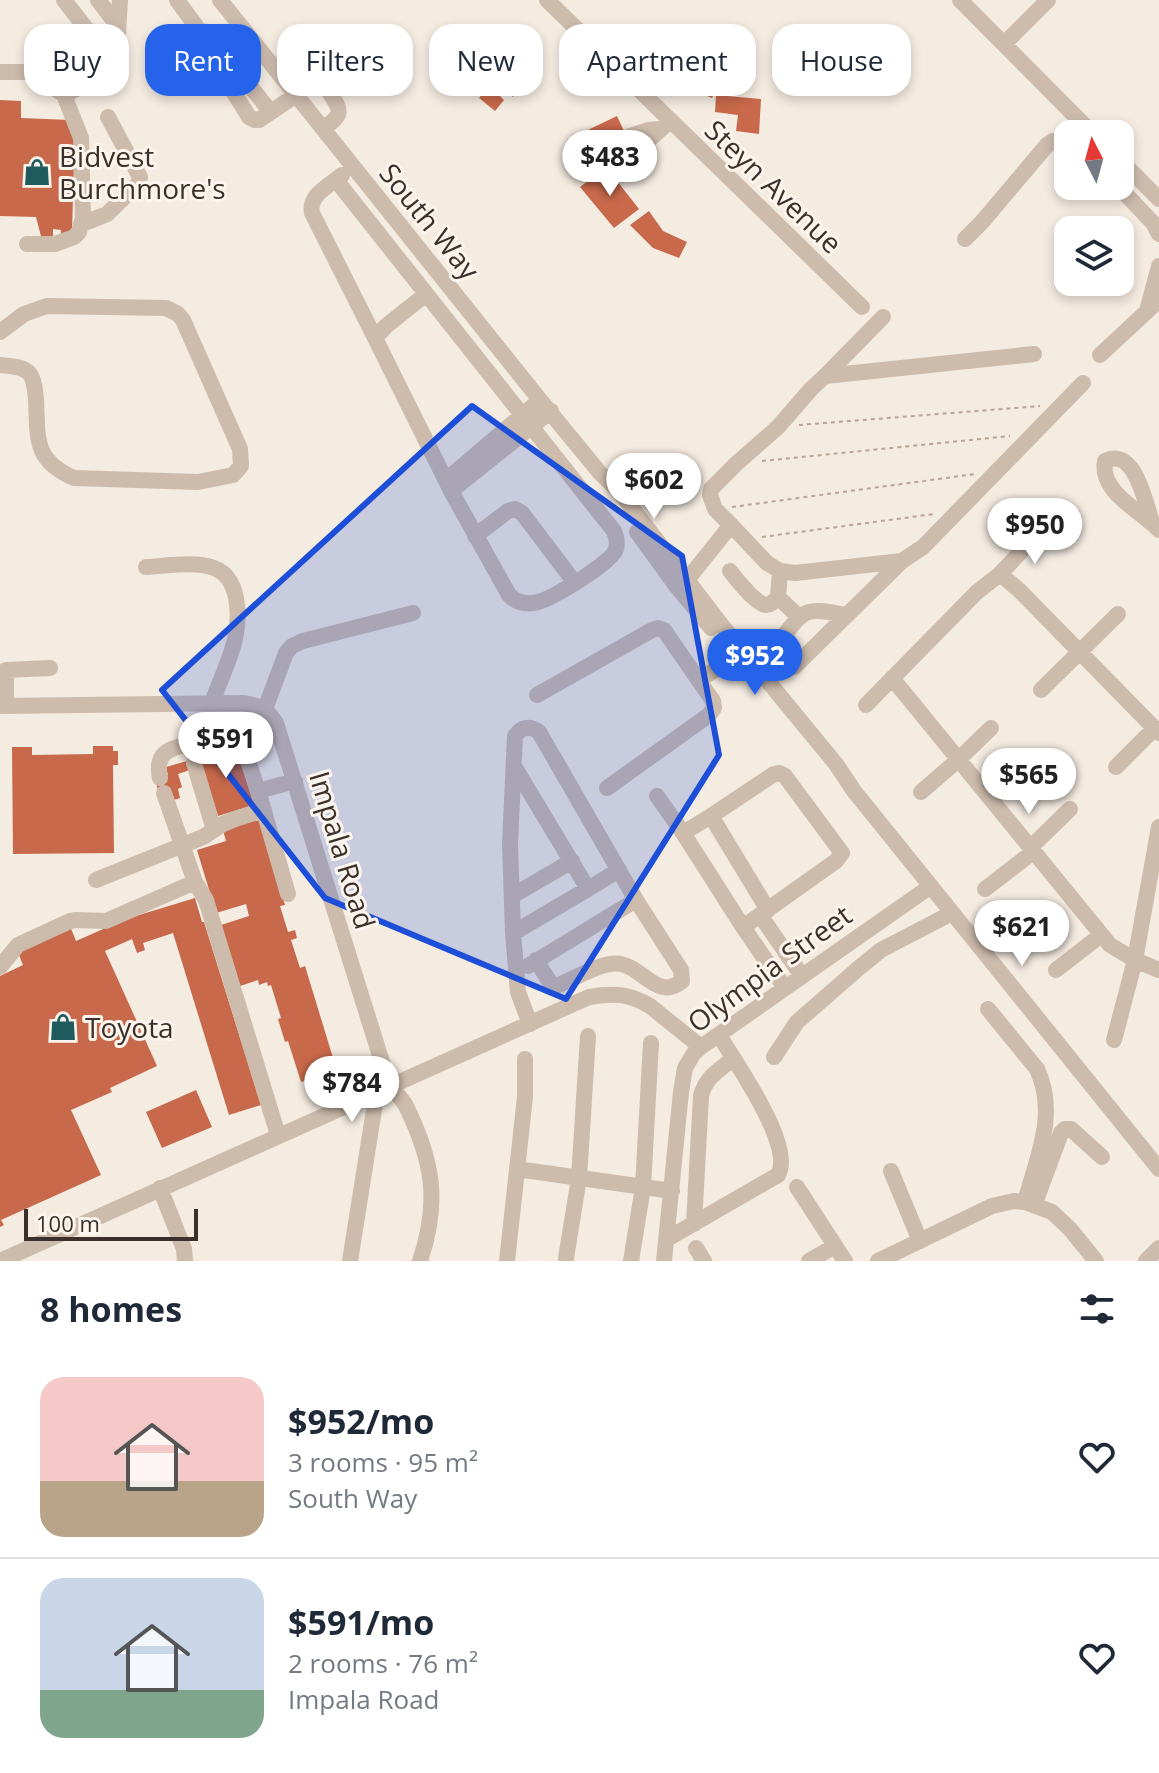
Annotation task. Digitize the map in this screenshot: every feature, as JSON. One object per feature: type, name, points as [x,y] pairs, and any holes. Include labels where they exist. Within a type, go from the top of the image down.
[{"type":"street","points":[[64,0],[83,24]]},
{"type":"street","points":[[98,0],[116,24]]},
{"type":"street","points":[[118,24],[120,0]]},
{"type":"street","points":[[177,0],[204,37],[205,46],[249,117],[259,120],[266,106],[282,96]]},
{"type":"street","name":"South Way","points":[[220,0],[277,71]]},
{"type":"street","name":"Steyn Avenue","points":[[547,0],[666,125],[862,307]]},
{"type":"street","points":[[960,0],[1079,120]]},
{"type":"street","points":[[1004,44],[1048,0]]},
{"type":"street","points":[[0,72],[24,72]]},
{"type":"street","points":[[27,244],[65,241],[79,232],[82,224],[81,138],[64,96]]},
{"type":"street","name":"South Way","points":[[297,96],[600,473],[610,495],[828,769],[854,791],[1159,1169]]},
{"type":"street","points":[[323,129],[340,113],[332,96]]},
{"type":"street","points":[[82,224],[107,214],[138,184],[140,177],[108,117]]},
{"type":"street","points":[[630,136],[666,125]]},
{"type":"street","points":[[613,172],[666,125]]},
{"type":"street","points":[[965,239],[1047,145],[1054,141]]},
{"type":"street","points":[[336,180],[614,531],[616,550],[611,559],[575,583],[538,602],[516,601],[509,595],[448,486],[312,213],[310,205],[313,199],[336,180],[353,166]]},
{"type":"street","points":[[1134,174],[1159,199]]},
{"type":"street","points":[[1131,200],[1159,234]]},
{"type":"street","points":[[1100,355],[1153,306],[1159,266]]},
{"type":"street","points":[[375,338],[425,295]]},
{"type":"street","points":[[0,332],[31,310],[47,306],[172,310],[183,320],[215,391],[240,449],[241,466],[233,475],[198,482],[74,478],[52,465],[38,444],[35,390],[31,375],[22,369],[0,365]]},
{"type":"street","points":[[883,317],[778,427],[711,489],[710,495],[715,509],[767,563],[780,571],[795,573],[902,561]]},
{"type":"street","points":[[825,376],[1034,354]]},
{"type":"street","points":[[794,667],[902,561],[923,547],[1083,383]]},
{"type":"street","points":[[448,486],[545,406]]},
{"type":"street","points":[[475,536],[515,509],[522,513],[575,583]]},
{"type":"street","points":[[682,583],[731,525]]},
{"type":"street","points":[[866,705],[1040,531]]},
{"type":"street","points":[[146,567],[212,567],[228,579],[234,589],[237,611],[235,638],[212,703]]},
{"type":"street","points":[[730,571],[764,605],[771,604],[778,597],[780,571]]},
{"type":"street","points":[[1000,574],[1157,731],[1116,767]]},
{"type":"street","points":[[778,597],[799,617]]},
{"type":"street","points":[[777,644],[807,611],[846,615]]},
{"type":"street","points":[[50,668],[6,670],[3,706],[212,703],[252,704],[265,709],[286,653],[292,646],[413,613]]},
{"type":"street","points":[[1041,690],[1118,614]]},
{"type":"street","points":[[537,695],[652,630],[664,630],[713,701],[714,708],[709,715],[607,788]]},
{"type":"street","points":[[699,680],[740,655]]},
{"type":"street","points":[[892,678],[1110,945],[1159,970]]},
{"type":"street","name":"Impala Road","points":[[265,709],[276,723],[295,781],[363,1004],[384,1088],[404,1102],[429,1166],[433,1206],[420,1261]]},
{"type":"street","points":[[535,1021],[518,992],[516,978],[510,844],[515,736],[527,727],[539,732],[636,900],[681,970],[682,981],[676,987],[668,988],[654,984],[627,965],[616,963],[606,964],[556,986],[551,984],[536,960]]},
{"type":"street","points":[[921,792],[991,728]]},
{"type":"street","points":[[201,740],[167,752],[157,765],[195,882],[206,900],[278,1135]]},
{"type":"street","points":[[244,748],[288,894]]},
{"type":"street","points":[[194,763],[214,830]]},
{"type":"street","points":[[513,764],[588,889]]},
{"type":"street","points":[[683,833],[779,773],[785,776],[841,849],[842,853],[836,861],[743,927]]},
{"type":"street","points":[[258,791],[295,781]]},
{"type":"street","points":[[657,796],[785,988]]},
{"type":"street","points":[[985,889],[1031,850],[1070,809]]},
{"type":"street","points":[[96,880],[203,837],[235,819],[264,810]]},
{"type":"street","points":[[711,816],[802,976]]},
{"type":"street","points":[[1114,1040],[1135,960],[1159,827]]},
{"type":"street","points":[[512,896],[572,861]]},
{"type":"street","points":[[513,933],[619,870]]},
{"type":"street","points":[[0,967],[18,945],[70,921],[106,921],[195,882]]},
{"type":"street","name":"Olympia Street","points":[[664,1261],[683,1077],[689,1061],[701,1047],[931,886]]},
{"type":"street","points":[[516,978],[536,960],[636,900]]},
{"type":"street","points":[[774,1057],[797,1022],[881,950],[952,913]]},
{"type":"street","points":[[1056,970],[1101,935]]},
{"type":"street","points":[[0,1261],[589,997],[616,994],[650,1006],[701,1047]]},
{"type":"street","points":[[988,1009],[1042,1078],[1047,1115],[1030,1203]]},
{"type":"street","points":[[667,1239],[778,1175],[781,1169],[781,1158],[770,1120],[719,1035]]},
{"type":"street","points":[[566,1258],[579,1178],[588,1036]]},
{"type":"street","points":[[631,1261],[643,1187],[651,1043]]},
{"type":"street","points":[[507,1261],[525,1097],[525,1059]]},
{"type":"street","points":[[694,1224],[703,1086],[733,1059]]},
{"type":"street","points":[[350,1261],[384,1088]]},
{"type":"street","points":[[1030,1203],[1065,1129],[1071,1129],[1102,1157]]},
{"type":"street","points":[[517,1169],[672,1191]]},
{"type":"street","points":[[898,1175],[924,1239]]},
{"type":"street","points":[[797,1187],[845,1261]]},
{"type":"street","points":[[160,1188],[181,1239],[185,1261]]},
{"type":"street","points":[[878,1261],[1003,1202],[1030,1203],[1052,1212],[1095,1261]]},
{"type":"street","points":[[809,1261],[835,1246]]},
{"type":"street","points":[[1146,1261],[1159,1248]]},
{"type":"path","points":[[778,427],[1062,404]]},
{"type":"path","points":[[737,463],[1033,434]]},
{"type":"path","points":[[715,509],[997,471]]},
{"type":"path","points":[[745,540],[958,511]]},
{"type":"highlighted area","points":[[472,406],[682,556],[719,755],[566,999],[325,898],[162,690]]},
{"type":"building","points":[[500,96],[504,100],[495,111],[479,98]]},
{"type":"building","points":[[716,96],[761,99],[759,134],[736,131],[738,115],[715,112]]},
{"type":"building","name":"Bidvest Burchmore's","points":[[0,100],[21,101],[21,118],[70,120],[75,127],[72,232],[61,236],[61,230],[53,229],[53,240],[42,240],[36,217],[0,216]]},
{"type":"building","points":[[617,116],[630,144],[580,168],[567,140]]},
{"type":"building","points":[[606,167],[639,209],[614,228],[580,187]]},
{"type":"building","points":[[649,211],[663,231],[687,242],[679,258],[653,248],[630,225]]},
{"type":"building","points":[[235,744],[254,805],[218,816],[199,755]]},
{"type":"building","points":[[93,746],[113,746],[113,751],[118,751],[118,765],[113,765],[114,853],[13,854],[12,747],[32,747],[32,755],[93,754]]},
{"type":"building","points":[[187,761],[190,770],[178,774],[182,787],[178,789],[180,798],[171,801],[159,794],[155,779],[168,775],[166,767]]},
{"type":"building","points":[[259,819],[285,905],[280,906],[288,932],[295,930],[297,938],[291,940],[300,968],[305,966],[337,1071],[301,1082],[288,1041],[285,1042],[271,985],[268,986],[267,982],[259,985],[258,980],[240,986],[221,925],[249,916],[246,904],[216,913],[197,850],[226,841],[223,830]]},
{"type":"building","points":[[195,898],[261,1105],[229,1115],[173,933],[143,943],[145,950],[137,953],[132,939],[105,951],[157,1066],[110,1088],[112,1092],[71,1110],[101,1175],[1,1220],[4,1225],[0,1227],[0,976],[23,965],[17,950],[70,926],[76,941],[126,919]]},
{"type":"building","points":[[196,1090],[212,1127],[162,1148],[146,1112]]},
{"type":"place","name":"Bidvest Burchmore's","points":[[37,172]]},
{"type":"place","name":"Toyota","points":[[63,1027]]}]
